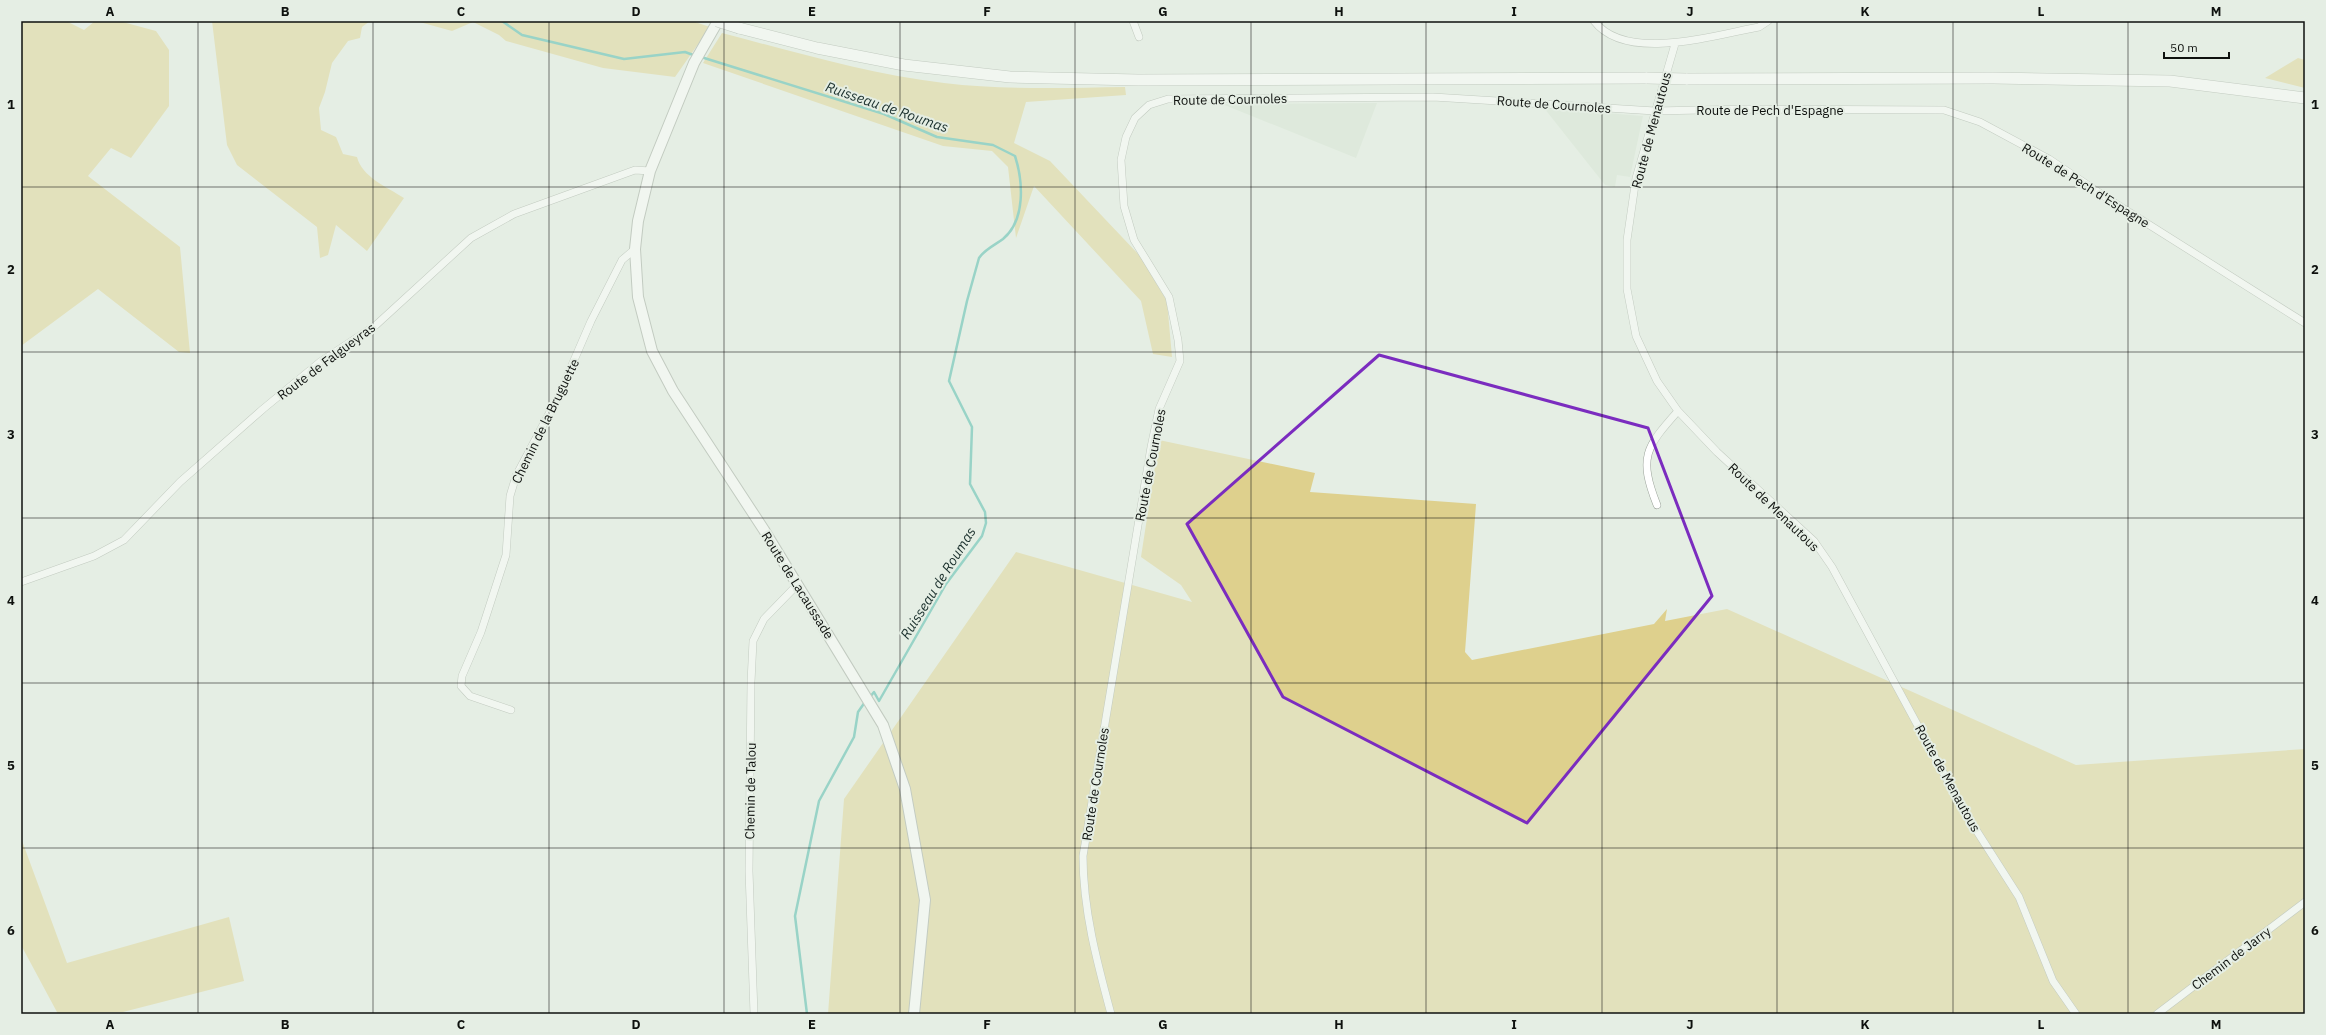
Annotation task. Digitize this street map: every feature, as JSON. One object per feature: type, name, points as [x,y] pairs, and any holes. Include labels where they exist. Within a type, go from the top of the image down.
[{"type":"main road","points":[[718,21],[739,28],[817,48],[904,65],[1010,77],[1138,80],[1993,78],[2170,81],[2305,98]]},
{"type":"street","name":"Route de Lacaussade","points":[[718,21],[694,63],[650,171],[638,221],[635,249],[638,297],[652,351],[673,391],[797,585],[883,725],[905,789],[925,900],[914,1014]]},
{"type":"street","points":[[1133,21],[1139,37]]},
{"type":"street","points":[[1594,21],[1598,27],[1615,38],[1650,44],[1675,44],[1759,27],[1768,21]]},
{"type":"street","name":"Route de Menautous","points":[[1675,44],[1636,178],[1627,240],[1627,289],[1636,336],[1657,381],[1678,411],[1716,452],[1814,541],[1832,567],[1964,811],[2019,897],[2053,981],[2076,1014]]},
{"type":"street","name":"Route de Cournoles","points":[[1111,1014],[1083,888],[1083,856],[1151,447],[1159,409],[1180,361],[1178,340],[1169,297],[1134,240],[1124,206],[1121,160],[1126,137],[1136,118],[1149,105],[1168,99],[1433,97],[1655,111]]},
{"type":"street","name":"Route de Pech d'Espagne","points":[[1655,111],[1747,109],[1944,110],[1980,122],[2049,159],[2113,202],[2305,323]]},
{"type":"street","name":"Route de Falgueyras","points":[[21,582],[94,556],[124,540],[180,482],[263,409],[320,362],[376,325],[472,238],[514,214],[635,170],[650,171]]},
{"type":"street","name":"Chemin de la Bruguette","points":[[511,710],[470,696],[461,686],[462,676],[481,632],[506,556],[510,496],[516,476],[562,389],[591,321],[622,260],[635,249]]},
{"type":"street","points":[[1658,505],[1651,490],[1647,457],[1655,436],[1678,411]]},
{"type":"street","name":"Chemin de Talou","points":[[754,1014],[749,871],[751,682],[753,640],[764,619],[797,585]]},
{"type":"street","name":"Chemin de Jarry","points":[[2157,1014],[2305,902]]},
{"type":"highlighted area","points":[[1379,355],[1648,428],[1712,596],[1527,823],[1283,697],[1187,524]]},
{"type":"shaded area","points":[[21,21],[66,21],[84,30],[95,21],[119,21],[156,31],[169,50],[169,106],[131,158],[111,148],[88,176],[180,247],[190,353],[179,352],[98,289],[21,346]]},
{"type":"shaded area","points":[[212,21],[370,21],[362,27],[360,38],[348,41],[332,63],[325,92],[319,108],[321,130],[336,137],[343,154],[357,157],[364,170],[370,176],[404,198],[367,251],[336,225],[328,255],[320,258],[317,227],[237,165],[227,145]]},
{"type":"shaded area","points":[[416,21],[692,21],[710,27],[675,77],[603,68],[506,41],[499,35],[473,22],[452,31]]},
{"type":"shaded area","points":[[722,33],[860,68],[944,83],[1011,88],[1125,87],[1126,95],[1026,102],[1014,143],[1050,161],[1140,256],[1167,301],[1172,357],[1153,354],[1141,301],[1034,186],[1016,238],[1008,167],[992,151],[943,146],[703,63]]},
{"type":"shaded area","points":[[2298,58],[2305,60],[2305,88],[2265,78]]},
{"type":"shaded area","points":[[1377,103],[1356,158],[1222,104]]},
{"type":"shaded area","points":[[1544,108],[1643,116],[1630,177],[1617,175],[1615,187],[1605,185]]},
{"type":"shaded area","points":[[1159,440],[1315,473],[1310,492],[1476,504],[1465,652],[1472,660],[1654,624],[1667,609],[1665,621],[1727,609],[2076,765],[2305,749],[2305,1014],[828,1014],[844,799],[1016,552],[1192,602],[1181,585],[1141,557]]},
{"type":"shaded area","points":[[21,838],[67,963],[229,917],[244,981],[123,1012],[58,1014],[21,945]]},
{"type":"waterway","name":"Ruisseau de Roumas","points":[[502,21],[522,35],[624,59],[685,52],[696,56]]},
{"type":"waterway","name":"Ruisseau de Roumas","points":[[701,57],[884,114],[937,137],[993,145],[1015,156],[1018,166],[1021,200],[1016,222],[1003,239],[987,250],[979,258],[967,301],[949,381],[972,427],[970,484],[985,512],[986,523],[982,536],[946,584],[879,701],[874,692],[870,697]]},
{"type":"waterway","name":"Ruisseau de Roumas","points":[[807,1014],[795,916],[819,801],[854,737],[858,712],[865,702]]}]
